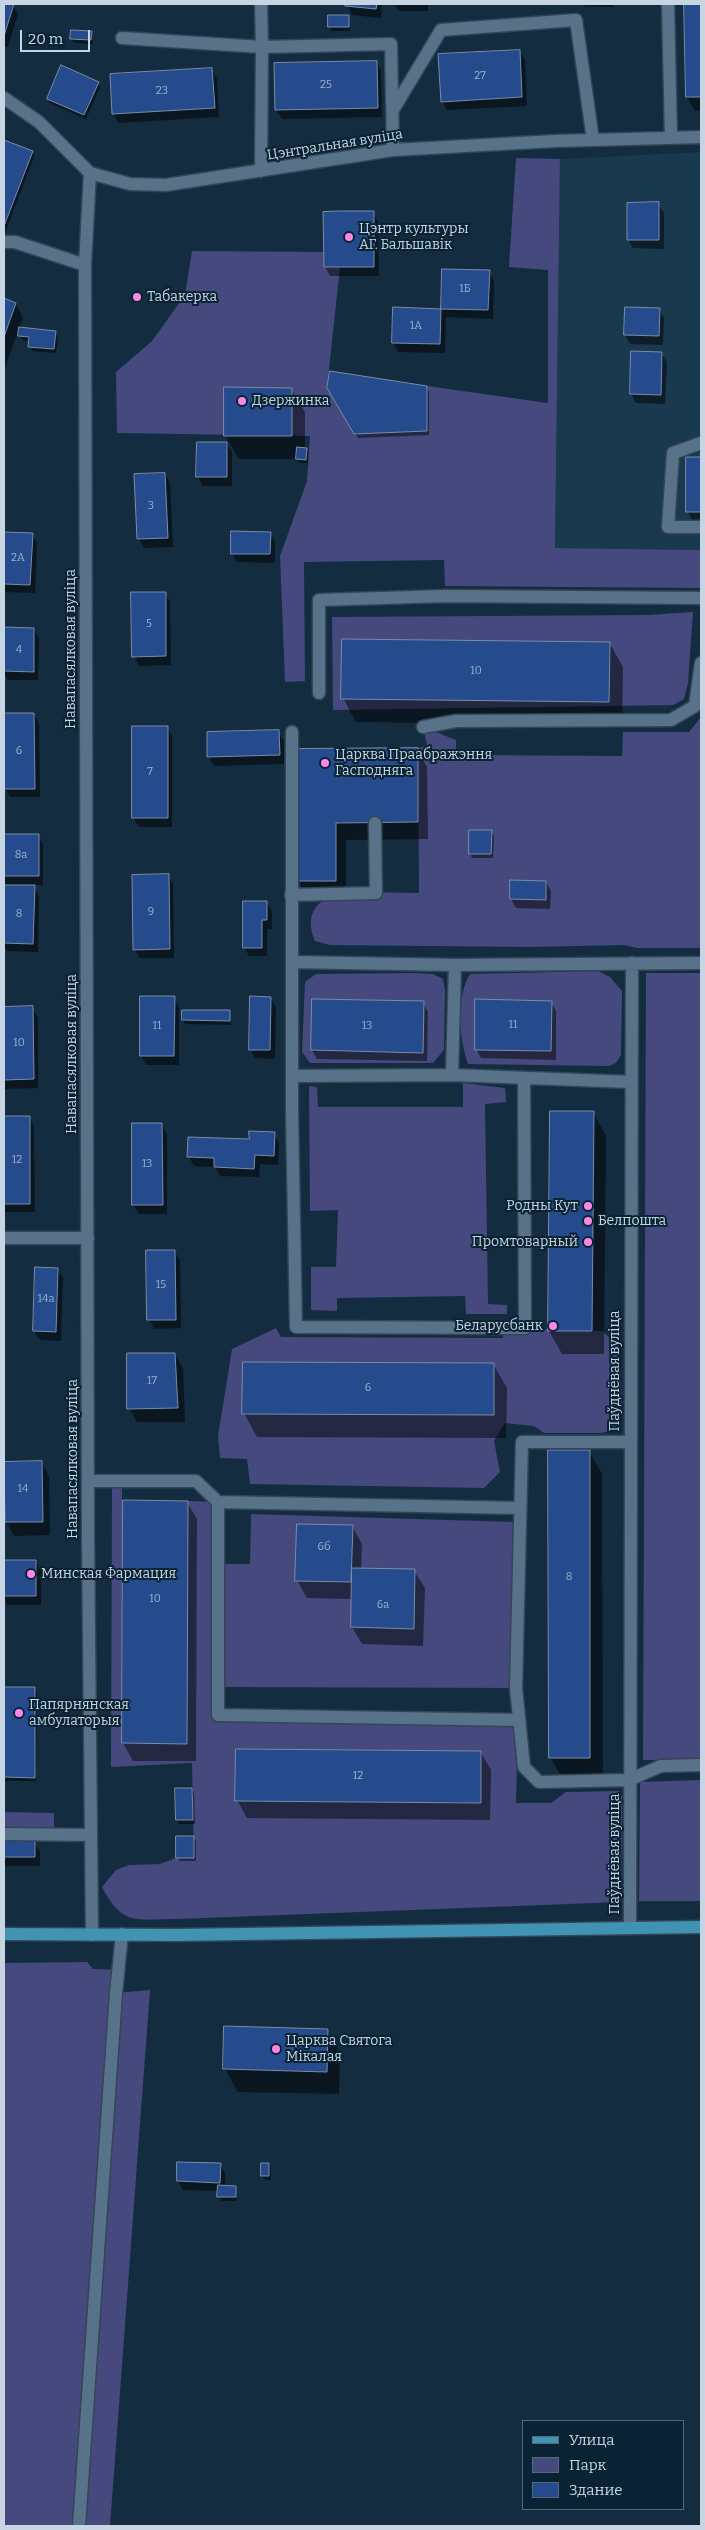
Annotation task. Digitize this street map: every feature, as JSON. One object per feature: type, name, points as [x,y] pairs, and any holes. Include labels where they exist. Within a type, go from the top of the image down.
[{"type":"main road","points":[[4,1934],[92,1935],[701,1927]]},
{"type":"street","points":[[261,4],[261,172]]},
{"type":"street","points":[[668,4],[671,137]]},
{"type":"street","points":[[393,110],[441,30],[576,20],[593,140]]},
{"type":"street","points":[[122,38],[262,47],[391,44],[394,150]]},
{"type":"street","points":[[4,98],[40,122],[90,173]]},
{"type":"street","name":"Цэнтральная вуліца","points":[[90,173],[130,184],[166,185],[261,172],[323,159],[394,150],[593,140],[701,137]]},
{"type":"street","name":"Навапасялковая вуліца","points":[[90,173],[85,265],[88,1481],[92,1935]]},
{"type":"street","points":[[4,242],[14,242],[85,265]]},
{"type":"street","points":[[701,443],[673,453],[668,527],[701,527]]},
{"type":"street","points":[[319,693],[319,600],[445,596],[701,598]]},
{"type":"street","points":[[423,727],[456,721],[671,720],[695,706],[701,663]]},
{"type":"street","points":[[292,732],[292,1076],[296,1327],[525,1328],[524,1079]]},
{"type":"street","points":[[291,895],[376,893],[375,823]]},
{"type":"street","points":[[293,962],[455,964],[701,963]]},
{"type":"street","name":"Паўднёвая вуліца","points":[[630,1928],[632,963]]},
{"type":"street","points":[[452,1076],[455,964]]},
{"type":"street","points":[[292,1076],[452,1076],[631,1082]]},
{"type":"street","points":[[4,1238],[88,1238]]},
{"type":"street","points":[[629,1780],[539,1782],[524,1767],[516,1688],[522,1442],[631,1442]]},
{"type":"street","points":[[88,1481],[196,1481],[218,1502],[519,1508]]},
{"type":"street","points":[[218,1502],[218,1715],[518,1720]]},
{"type":"street","name":"Паўднёвая вуліца","points":[[629,1780],[661,1766],[701,1765]]},
{"type":"street","points":[[4,1834],[91,1835]]},
{"type":"street","points":[[79,2526],[116,1993],[122,1934]]},
{"type":"shaded area","points":[[701,152],[701,550],[555,548],[560,159]]},
{"type":"green space","points":[[516,158],[560,159],[555,548],[701,550],[701,588],[445,586],[444,560],[304,562],[305,681],[285,682],[280,556],[307,481],[310,436],[117,433],[116,372],[152,341],[185,295],[192,251],[324,252],[324,267],[340,267],[327,388],[354,434],[427,431],[427,386],[548,403],[548,270],[509,267]]},
{"type":"green space","points":[[693,612],[688,683],[684,699],[673,705],[333,710],[332,617],[648,615]]},
{"type":"green space","points":[[701,717],[701,948],[637,948],[624,945],[529,947],[330,945],[315,941],[311,927],[311,918],[318,905],[325,900],[350,894],[419,893],[418,748],[427,746],[423,727],[456,740],[456,755],[622,756],[623,732],[689,732]]},
{"type":"green space","points":[[598,971],[610,977],[622,991],[621,1055],[616,1063],[609,1066],[468,1064],[460,1018],[463,994],[470,974]]},
{"type":"green space","points":[[646,973],[701,973],[701,1761],[643,1760]]},
{"type":"green space","points":[[316,974],[433,974],[443,979],[445,990],[444,1050],[433,1063],[310,1063],[302,1052],[305,982]]},
{"type":"green space","points":[[463,1083],[505,1088],[506,1102],[485,1104],[488,1304],[507,1305],[507,1314],[466,1314],[465,1296],[337,1298],[337,1311],[311,1310],[311,1267],[336,1267],[338,1210],[310,1211],[309,1086],[317,1087],[318,1107],[463,1107]]},
{"type":"green space","points":[[276,1328],[281,1337],[503,1338],[504,1328],[603,1331],[620,1350],[622,1409],[618,1424],[611,1431],[601,1433],[544,1433],[534,1426],[505,1423],[494,1441],[500,1472],[484,1488],[250,1484],[247,1459],[220,1458],[218,1436],[232,1349]]},
{"type":"green space","points":[[112,1480],[122,1480],[122,1743],[187,1744],[188,1501],[218,1502],[218,1564],[250,1564],[251,1514],[514,1522],[516,1688],[218,1687],[218,1715],[518,1720],[516,1803],[551,1803],[566,1792],[619,1791],[622,1797],[621,1902],[177,1919],[132,1918],[124,1915],[117,1909],[102,1887],[116,1870],[129,1865],[160,1864],[176,1858],[194,1857],[192,1763],[111,1767]],"holes":[[[236,1749],[481,1751],[481,1803],[235,1801]]]},
{"type":"green space","points":[[701,1780],[701,1901],[639,1901],[640,1782]]},
{"type":"green space","points":[[4,1812],[54,1813],[54,1835],[4,1834]]},
{"type":"green space","points":[[87,1962],[93,1969],[119,1970],[116,1993],[150,1990],[110,2526],[4,2526],[4,1963]]},
{"type":"building","points":[[4,4],[14,4],[4,36]]},
{"type":"building","points":[[346,4],[377,4],[376,9],[345,6]]},
{"type":"building","points":[[684,4],[701,4],[701,97],[686,97]]},
{"type":"building","points":[[328,15],[349,15],[349,27],[328,27]]},
{"type":"building","points":[[71,30],[92,31],[91,40],[70,39]]},
{"type":"building","points":[[520,50],[522,97],[441,102],[438,54]]},
{"type":"building","points":[[377,61],[378,108],[275,110],[274,63]]},
{"type":"building","points":[[61,65],[99,82],[84,115],[47,99]]},
{"type":"building","points":[[212,68],[215,108],[112,114],[110,74]]},
{"type":"building","points":[[4,140],[33,151],[4,226]]},
{"type":"building","points":[[659,202],[659,240],[627,240],[627,203]]},
{"type":"building","name":"Цэнтр культуры АГ. Бальшавік","points":[[374,211],[374,267],[324,267],[323,212]]},
{"type":"building","points":[[442,269],[490,270],[488,310],[441,309]]},
{"type":"building","points":[[4,298],[16,303],[4,337]]},
{"type":"building","points":[[393,307],[441,309],[440,344],[392,343]]},
{"type":"building","points":[[625,307],[660,308],[659,336],[624,335]]},
{"type":"building","points":[[19,327],[56,331],[54,349],[28,347],[29,337],[18,336]]},
{"type":"building","points":[[631,351],[662,352],[661,395],[630,394]]},
{"type":"building","points":[[330,371],[427,386],[427,431],[354,434],[327,388]]},
{"type":"building","points":[[224,387],[292,388],[292,436],[224,436]]},
{"type":"building","points":[[197,442],[227,442],[227,477],[196,477]]},
{"type":"building","points":[[297,447],[307,448],[306,460],[296,459]]},
{"type":"building","points":[[686,457],[701,457],[701,512],[686,512]]},
{"type":"building","points":[[165,473],[168,538],[137,539],[134,474]]},
{"type":"building","points":[[231,531],[271,532],[270,554],[231,554]]},
{"type":"building","points":[[4,532],[33,533],[30,585],[4,584]]},
{"type":"building","points":[[131,592],[166,592],[166,656],[132,657]]},
{"type":"building","points":[[4,627],[34,628],[34,672],[4,671]]},
{"type":"building","points":[[342,639],[610,642],[609,702],[341,699]]},
{"type":"building","points":[[4,713],[34,713],[35,789],[4,789]]},
{"type":"building","points":[[132,726],[168,726],[168,818],[132,818]]},
{"type":"building","points":[[279,730],[280,755],[207,757],[207,732]]},
{"type":"building","points":[[418,748],[418,822],[336,823],[336,881],[296,881],[296,749]]},
{"type":"building","points":[[469,830],[492,830],[491,854],[469,854]]},
{"type":"building","points":[[4,834],[39,834],[39,876],[4,876]]},
{"type":"building","points":[[169,874],[170,949],[133,950],[132,875]]},
{"type":"building","points":[[510,880],[546,881],[546,900],[510,899]]},
{"type":"building","points":[[4,885],[35,885],[33,944],[4,943]]},
{"type":"building","points":[[243,901],[267,901],[267,920],[262,920],[262,948],[243,948]]},
{"type":"building","points":[[140,996],[175,996],[174,1056],[140,1056]]},
{"type":"building","points":[[250,996],[271,997],[270,1050],[249,1050]]},
{"type":"building","points":[[312,999],[424,1001],[423,1053],[311,1050]]},
{"type":"building","points":[[475,999],[552,1001],[551,1051],[475,1050]]},
{"type":"building","points":[[33,1006],[34,1079],[4,1080],[4,1007]]},
{"type":"building","points":[[182,1010],[230,1010],[230,1021],[182,1020]]},
{"type":"building","points":[[550,1111],[594,1111],[592,1331],[548,1331]]},
{"type":"building","points":[[4,1116],[30,1116],[30,1204],[4,1204]]},
{"type":"building","points":[[132,1123],[162,1123],[163,1205],[132,1205]]},
{"type":"building","points":[[249,1131],[275,1132],[274,1156],[255,1155],[254,1169],[214,1167],[214,1158],[187,1157],[188,1137],[249,1139]]},
{"type":"building","points":[[146,1250],[175,1250],[176,1320],[147,1320]]},
{"type":"building","points":[[35,1267],[58,1268],[56,1332],[33,1331]]},
{"type":"building","points":[[127,1353],[175,1353],[178,1408],[127,1409]]},
{"type":"building","points":[[243,1362],[494,1363],[494,1415],[242,1414]]},
{"type":"building","points":[[548,1450],[590,1450],[590,1758],[549,1758]]},
{"type":"building","points":[[42,1461],[43,1522],[5,1522],[4,1462]]},
{"type":"building","points":[[123,1500],[188,1501],[187,1744],[122,1743]]},
{"type":"building","points":[[297,1524],[353,1525],[351,1582],[295,1581]]},
{"type":"building","points":[[4,1560],[36,1560],[36,1596],[4,1596]]},
{"type":"building","points":[[352,1568],[415,1569],[414,1629],[351,1627]]},
{"type":"building","name":"Папярнянская амбулаторыя","points":[[4,1687],[35,1687],[35,1778],[4,1777]]},
{"type":"building","points":[[236,1749],[481,1751],[481,1803],[235,1801]]},
{"type":"building","points":[[175,1788],[192,1788],[193,1820],[176,1820]]},
{"type":"building","points":[[176,1836],[194,1836],[194,1858],[176,1858]]},
{"type":"building","points":[[35,1840],[35,1857],[4,1857],[4,1841]]},
{"type":"building","name":"Царква Святога Мікалая","points":[[224,2026],[328,2029],[327,2072],[223,2069]]},
{"type":"building","points":[[177,2162],[221,2163],[220,2183],[177,2181]]},
{"type":"building","points":[[261,2163],[269,2163],[269,2176],[261,2176]]},
{"type":"building","points":[[218,2185],[236,2186],[236,2197],[217,2197]]},
{"type":"place","name":"Цэнтр культуры АГ. Бальшавік","points":[[349,237]]},
{"type":"place","name":"Табакерка","points":[[137,297]]},
{"type":"place","name":"Дзержинка","points":[[242,401]]},
{"type":"place","name":"Царква Праабражэння Гасподняга","points":[[325,763]]},
{"type":"place","name":"Родны Кут","points":[[588,1206]]},
{"type":"place","name":"Белпошта","points":[[588,1221]]},
{"type":"place","name":"Промтоварный","points":[[588,1242]]},
{"type":"place","name":"Беларусбанк","points":[[553,1326]]},
{"type":"place","name":"Минская Фармация","points":[[31,1574]]},
{"type":"place","name":"Папярнянская амбулаторыя","points":[[19,1713]]},
{"type":"place","name":"Царква Святога Мікалая","points":[[276,2049]]}]
